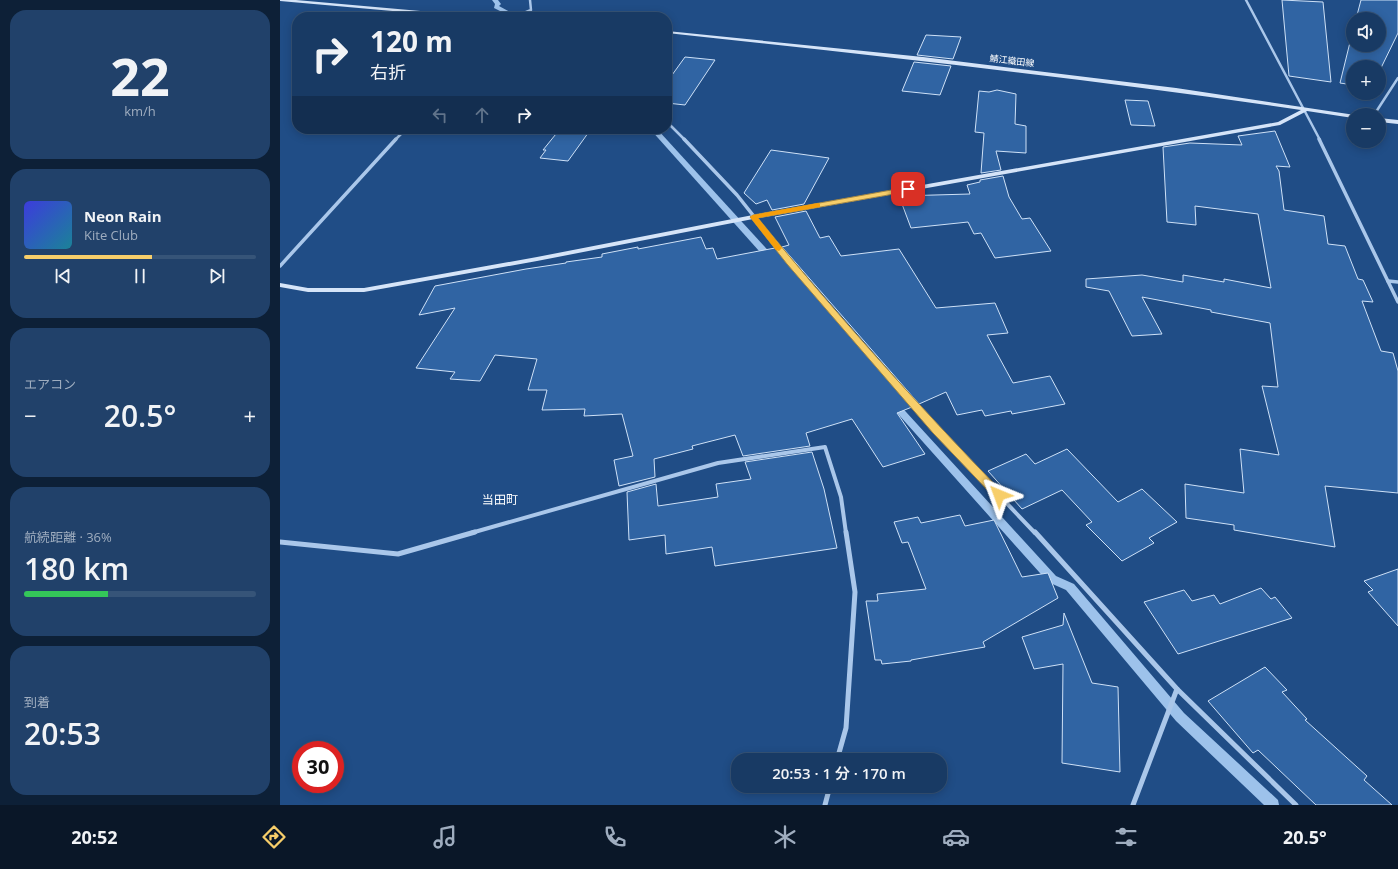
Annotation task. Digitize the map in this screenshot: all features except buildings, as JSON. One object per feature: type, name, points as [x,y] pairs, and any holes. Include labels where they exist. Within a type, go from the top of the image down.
[{"type":"main road","points":[[280,0],[419,12]]},
{"type":"main road","name":"鯖江織田線","points":[[672,33],[931,60],[1176,90],[1346,115]]},
{"type":"main road","points":[[280,285],[308,290],[364,290],[537,259],[753,217],[1280,123],[1305,110]]},
{"type":"main road","points":[[1386,121],[1398,122]]},
{"type":"street","points":[[526,12],[531,10],[530,0]]},
{"type":"street","points":[[1246,0],[1305,110],[1398,302]]},
{"type":"street","points":[[1379,108],[1398,78]]},
{"type":"street","points":[[672,127],[737,195],[790,262],[937,430],[1040,538],[1177,690],[1296,805]]},
{"type":"street","points":[[280,266],[401,134]]},
{"type":"street","points":[[1388,281],[1398,282]]},
{"type":"street","points":[[280,542],[398,554],[718,463],[825,447],[841,497],[855,592],[846,728],[839,753]]},
{"type":"street","points":[[1133,805],[1177,690]]},
{"type":"street","points":[[825,805],[828,793]]},
{"type":"waterway","points":[[495,0],[498,4],[496,7],[506,12]]},
{"type":"waterway","points":[[658,134],[771,259]]},
{"type":"waterway","points":[[893,403],[1052,579],[1070,587],[1180,717],[1273,805]]},
{"type":"slow traffic","points":[[779,248],[753,217],[818,205]]},
{"type":"district","name":"当田町","points":[[500,500]]},
{"type":"route","points":[[908,189],[753,217],[790,262],[937,430],[999,495]]}]
